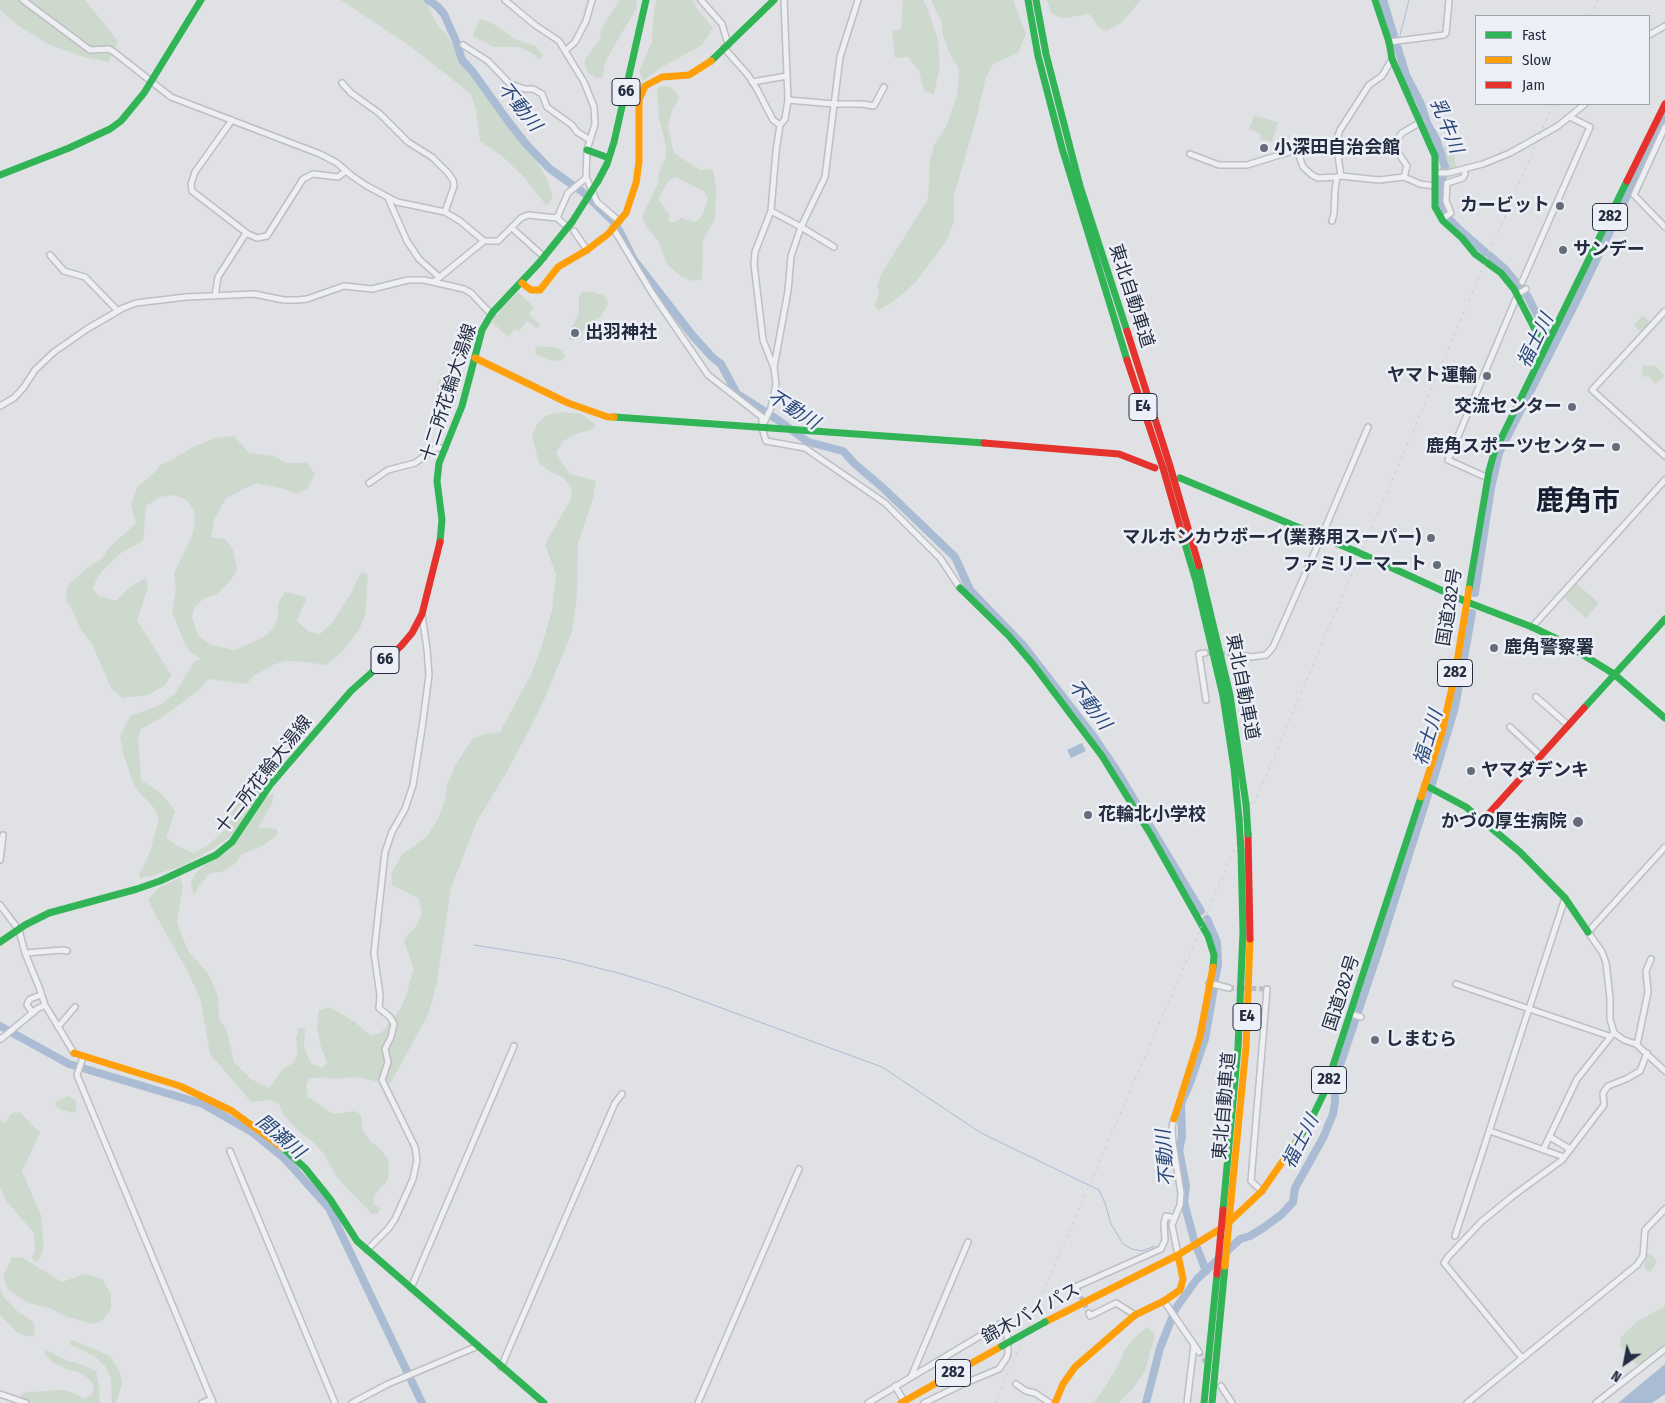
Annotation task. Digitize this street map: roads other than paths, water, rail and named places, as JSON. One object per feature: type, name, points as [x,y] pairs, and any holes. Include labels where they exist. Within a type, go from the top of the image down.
[{"type":"main road","points":[[0,175],[69,148],[110,129],[129,114],[152,81],[201,0]]},
{"type":"main road","name":"十二所花輪大湯線","points":[[0,942],[49,913],[84,902],[123,894],[160,881],[216,855],[224,849],[232,842],[270,785],[283,770],[351,692],[401,646],[412,633],[422,614],[440,544],[442,520],[437,481],[439,463],[462,406],[482,330],[492,315],[544,257],[598,181],[609,158],[626,95],[646,0]]},
{"type":"main road","points":[[522,283],[530,290],[540,290],[561,264],[587,250],[616,225],[626,213],[636,183],[639,162],[639,101],[645,86],[662,77],[689,76],[708,64],[774,0]]},
{"type":"main road","name":"東北自動車道","points":[[1028,0],[1038,56],[1066,164],[1123,347],[1166,476],[1198,589],[1222,696],[1234,768],[1242,852],[1243,932],[1238,1047],[1204,1403]]},
{"type":"main road","name":"東北自動車道","points":[[1036,0],[1046,54],[1080,186],[1170,466],[1203,579],[1230,695],[1246,804],[1250,932],[1246,1038],[1212,1403]]},
{"type":"main road","points":[[1375,0],[1389,42],[1392,59],[1431,145],[1436,165],[1436,207],[1442,219],[1462,238],[1475,254],[1501,273],[1519,293],[1546,347]]},
{"type":"main road","points":[[626,95],[639,101]]},
{"type":"main road","name":"国道282号","points":[[1178,1254],[1225,1226],[1252,1203],[1294,1147],[1313,1116],[1324,1093],[1442,732],[1450,699],[1477,536],[1494,454],[1665,104]]},
{"type":"main road","points":[[587,150],[609,158]]},
{"type":"main road","points":[[475,358],[568,403],[608,417],[1092,451],[1118,454],[1155,468]]},
{"type":"main road","points":[[1180,478],[1355,551],[1467,602],[1532,627],[1567,645],[1614,674],[1665,718]]},
{"type":"main road","points":[[960,588],[1009,636],[1032,663],[1102,756],[1151,835],[1208,936],[1214,955],[1200,1036],[1174,1119]]},
{"type":"main road","points":[[1483,820],[1665,619]]},
{"type":"main road","points":[[1425,785],[1466,807],[1520,852],[1565,898],[1588,932]]},
{"type":"main road","points":[[74,1053],[82,1059],[180,1086],[232,1111],[276,1141],[305,1168],[330,1199],[357,1241],[544,1403]]},
{"type":"main road","points":[[1054,1403],[1069,1373],[1135,1315],[1164,1301],[1180,1290],[1183,1279],[1178,1254]]},
{"type":"main road","name":"錦木バイパス","points":[[902,1402],[1045,1322],[1178,1254]]},
{"type":"street","points":[[23,0],[90,50],[109,50],[171,97],[320,154],[388,198],[397,202],[445,212],[460,221],[484,241]]},
{"type":"street","points":[[505,0],[535,26],[559,41],[584,82],[594,107],[595,124],[587,150],[586,178],[596,202],[616,225],[632,261],[692,350],[701,367],[728,392],[762,417],[762,428],[766,441],[805,448],[884,503],[940,558],[960,588]]},
{"type":"street","points":[[565,51],[575,42],[592,0]]},
{"type":"street","points":[[701,0],[722,24],[726,46],[752,82],[773,120],[780,125]]},
{"type":"street","points":[[762,428],[771,409],[776,384],[774,368],[764,340],[754,264],[755,252],[771,211],[776,151],[780,125],[785,119],[788,100],[784,0]]},
{"type":"street","points":[[774,368],[788,291],[791,256],[801,227],[825,177],[840,57],[858,0]]},
{"type":"street","points":[[1389,42],[1444,35],[1446,33],[1449,0]]},
{"type":"street","points":[[1650,34],[1665,26]]},
{"type":"street","points":[[463,44],[488,61],[510,84],[525,89],[532,89],[542,94],[547,107],[572,125],[577,132],[590,140]]},
{"type":"street","points":[[1332,221],[1334,196],[1339,176],[1336,142],[1340,130],[1369,85],[1382,76],[1392,59]]},
{"type":"street","points":[[752,82],[787,76]]},
{"type":"street","points":[[342,83],[351,93],[379,113],[408,142],[432,157],[448,173],[454,186],[445,212]]},
{"type":"street","points":[[788,100],[874,106],[884,87]]},
{"type":"street","points":[[1436,173],[1448,173],[1483,164],[1510,153],[1558,126],[1584,105]]},
{"type":"street","points":[[1522,282],[1590,127],[1570,117]]},
{"type":"street","points":[[232,120],[195,172],[191,184],[192,191],[246,233],[257,238],[267,236],[303,179],[313,174],[338,177],[346,171]]},
{"type":"street","points":[[1404,177],[1407,166],[1394,144],[1402,133],[1421,122]]},
{"type":"street","points":[[1665,127],[1634,195],[1665,227]]},
{"type":"street","points":[[1650,136],[1659,140]]},
{"type":"street","points":[[1190,154],[1219,165],[1247,165],[1318,143],[1336,142]]},
{"type":"street","points":[[1297,150],[1303,166],[1318,178],[1339,176],[1378,180],[1404,177],[1420,184],[1435,186]]},
{"type":"street","points":[[1442,219],[1451,213],[1446,200],[1446,183],[1463,178],[1465,174],[1464,169]]},
{"type":"street","points":[[557,218],[565,198],[572,189],[586,178]]},
{"type":"street","points":[[388,198],[407,241],[419,259],[436,278]]},
{"type":"street","points":[[771,211],[834,247]]},
{"type":"street","points":[[436,278],[484,241],[498,241],[521,218],[528,215],[557,218],[569,223]]},
{"type":"street","points":[[512,228],[544,257]]},
{"type":"street","points":[[574,231],[587,250]]},
{"type":"street","points":[[215,296],[218,277],[246,233]]},
{"type":"street","points":[[50,255],[64,270],[85,277],[118,311]]},
{"type":"street","points":[[0,406],[14,398],[36,370],[54,352],[87,329],[118,311],[154,300],[254,294],[284,300],[298,300],[307,299],[344,286],[372,289],[408,280],[436,278],[464,288],[492,315]]},
{"type":"street","points":[[1488,478],[1448,460],[1519,293],[1526,289]]},
{"type":"street","points":[[1665,311],[1592,390],[1665,456]]},
{"type":"street","points":[[1323,533],[1368,427]]},
{"type":"street","points":[[369,484],[388,470],[415,464],[436,448],[446,448]]},
{"type":"street","points":[[1532,627],[1665,480]]},
{"type":"street","points":[[1236,654],[1251,657],[1266,655],[1273,647],[1320,540]]},
{"type":"street","points":[[367,1250],[388,1229],[395,1219],[413,1180],[417,1160],[415,1147],[382,1080],[388,1062],[385,1049],[394,1024],[390,1017],[379,1008],[380,994],[374,953],[385,852],[392,832],[406,808],[413,785],[422,728],[429,674],[422,614]]},
{"type":"street","points":[[1205,653],[1199,654],[1206,700]]},
{"type":"street","points":[[1536,697],[1568,725]]},
{"type":"street","points":[[1510,727],[1541,756]]},
{"type":"street","points":[[0,860],[3,835]]},
{"type":"street","points":[[1543,1150],[1577,1079],[1612,1035],[1606,963],[1602,952],[1588,932],[1665,847]]},
{"type":"street","points":[[1455,1236],[1565,898]]},
{"type":"street","points":[[0,905],[19,930],[25,952],[45,1005],[74,1053]]},
{"type":"street","points":[[25,952],[67,951]]},
{"type":"street","points":[[1637,1045],[1648,992],[1646,971],[1651,959]]},
{"type":"street","points":[[1209,983],[1229,988]]},
{"type":"street","points":[[1456,984],[1528,1010],[1612,1035],[1637,1045],[1665,1071]]},
{"type":"street","points":[[1262,1191],[1251,1181],[1267,988]]},
{"type":"street","points":[[33,1013],[26,1005],[30,999],[42,995]]},
{"type":"street","points":[[1,1038],[45,1005]]},
{"type":"street","points":[[58,1026],[74,1007]]},
{"type":"street","points":[[1351,1014],[1361,1017]]},
{"type":"street","points":[[411,1288],[514,1046]]},
{"type":"street","points":[[1522,1358],[1444,1262],[1482,1222],[1564,1157],[1604,1105],[1604,1093],[1608,1086],[1640,1071],[1647,1053]]},
{"type":"street","points":[[82,1059],[77,1075],[212,1401],[202,1403]]},
{"type":"street","points":[[501,1366],[615,1103],[622,1094]]},
{"type":"street","points":[[1174,1119],[1172,1127],[1173,1143],[1182,1192],[1180,1205],[1172,1225],[1178,1254]]},
{"type":"street","points":[[1490,1132],[1564,1157]]},
{"type":"street","points":[[1550,1137],[1570,1149]]},
{"type":"street","points":[[230,1150],[335,1403]]},
{"type":"street","points":[[698,1403],[798,1169]]},
{"type":"street","points":[[1467,1403],[1637,1265],[1643,1256],[1644,1234],[1647,1226],[1665,1209]]},
{"type":"street","points":[[1076,1290],[1075,1287],[1161,1248],[1165,1240],[1164,1223],[1166,1216],[1174,1218]]},
{"type":"street","points":[[910,1378],[968,1242]]},
{"type":"street","points":[[1164,1301],[1199,1352]]},
{"type":"street","points":[[1089,1313],[1090,1316],[1116,1303],[1135,1315]]},
{"type":"street","points":[[868,1403],[1004,1323],[1007,1327],[1007,1357],[999,1369],[924,1403]]},
{"type":"street","points":[[1187,1403],[1194,1345]]},
{"type":"street","points":[[352,1403],[394,1382],[478,1346]]},
{"type":"street","points":[[1596,1403],[1665,1349]]},
{"type":"street","points":[[1016,1384],[1050,1403]]},
{"type":"street","points":[[895,1386],[902,1402]]},
{"type":"street","points":[[1221,1386],[1231,1403]]},
{"type":"street","points":[[0,1394],[26,1403]]},
{"type":"water","points":[[1082,743],[1086,751],[1071,758],[1067,750]]},
{"type":"water","points":[[1665,1364],[1665,1394],[1652,1403],[1618,1403]]},
{"type":"waterway","name":"不動川","points":[[428,0],[444,14],[462,60],[526,144],[550,169],[584,193],[613,221],[634,260],[693,336],[721,364],[737,394],[808,442],[843,451],[955,557],[970,590],[1023,645],[1094,737],[1117,771],[1201,911]]},
{"type":"waterway","name":"乳牛川","points":[[1383,0],[1406,75],[1437,141],[1445,167],[1440,191],[1443,210],[1448,218],[1485,252]]},
{"type":"waterway","points":[[1400,35],[1409,0]]},
{"type":"waterway","name":"福士川","points":[[1475,593],[1491,488],[1499,453],[1577,300],[1665,117]]},
{"type":"waterway","name":"乳牛川","points":[[1490,256],[1505,269],[1528,297],[1543,327],[1553,341]]},
{"type":"waterway","name":"福士川","points":[[1432,784],[1455,707],[1472,613]]},
{"type":"waterway","name":"福士川","points":[[1146,1403],[1160,1348],[1176,1308],[1197,1279],[1240,1239],[1250,1236],[1263,1228],[1281,1215],[1293,1202],[1295,1188],[1323,1138],[1333,1114],[1335,1080],[1378,953],[1429,791]]},
{"type":"waterway","name":"不動川","points":[[1207,919],[1217,942],[1218,965],[1215,980]]},
{"type":"waterway","points":[[474,945],[562,959],[622,974],[667,988],[882,1067],[981,1133],[1099,1190],[1111,1224],[1123,1244],[1132,1249],[1142,1251],[1155,1246]]},
{"type":"waterway","name":"不動川","points":[[1194,1240],[1184,1202],[1186,1186],[1179,1150],[1182,1137],[1181,1104],[1205,1039],[1214,988]]},
{"type":"waterway","name":"間瀬川","points":[[0,1026],[69,1064],[203,1104],[252,1132],[285,1159],[329,1208],[422,1403]]},
{"type":"waterway","name":"不動川","points":[[1197,1248],[1206,1271]]},
{"type":"tunnel","points":[[1205,653],[1236,654]]},
{"type":"tunnel","points":[[1229,988],[1267,989]]},
{"type":"tunnel","points":[[1077,1290],[1089,1313]]},
{"type":"tunnel","points":[[1199,1352],[1207,1364]]},
{"type":"railway","points":[[1591,15],[1598,0]]},
{"type":"railway","points":[[995,1403],[1196,939],[1553,105]]},
{"type":"place","name":"小深田自治会館","points":[[1264,148]]},
{"type":"place","name":"カービット","points":[[1560,206]]},
{"type":"place","name":"サンデー","points":[[1563,250]]},
{"type":"place","name":"出羽神社","points":[[575,333]]},
{"type":"place","name":"ヤマト運輸","points":[[1487,376]]},
{"type":"place","name":"交流センター","points":[[1572,407]]},
{"type":"place","name":"鹿角スポーツセンター","points":[[1616,447]]},
{"type":"place","name":"マルホンカウボーイ(業務用スーパー)","points":[[1431,538]]},
{"type":"place","name":"ファミリーマート","points":[[1437,565]]},
{"type":"place","name":"鹿角警察署","points":[[1494,648]]},
{"type":"place","name":"ヤマダデンキ","points":[[1471,771]]},
{"type":"place","name":"花輪北小学校","points":[[1088,815]]},
{"type":"place","name":"かづの厚生病院","points":[[1578,822]]},
{"type":"place","name":"しまむら","points":[[1375,1040]]},
{"type":"district","name":"鹿角市","points":[[1578,502]]}]
